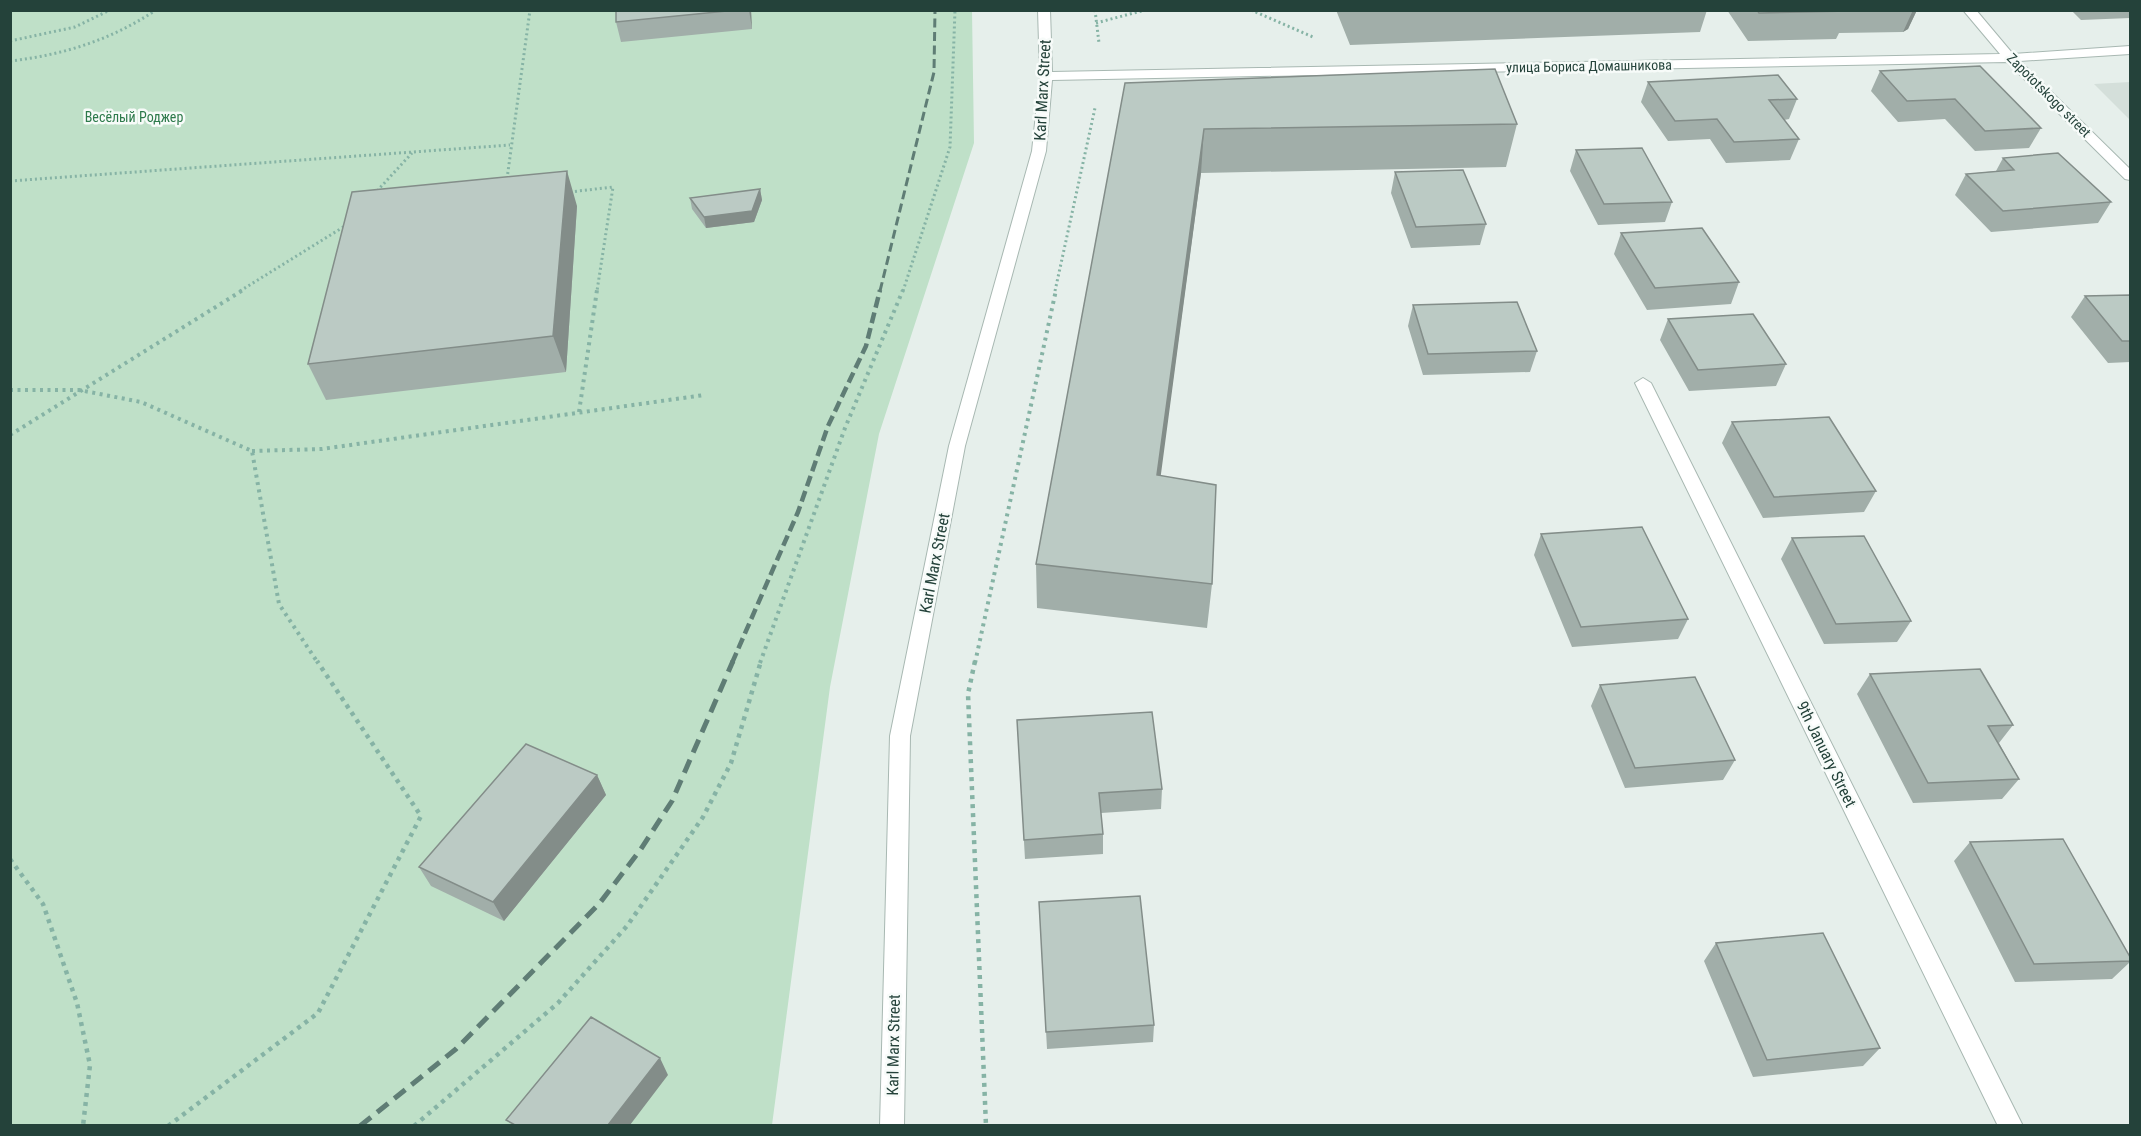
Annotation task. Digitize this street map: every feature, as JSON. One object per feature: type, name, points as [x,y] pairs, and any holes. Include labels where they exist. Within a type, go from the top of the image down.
[{"type":"street","name":"Karl Marx Street","points":[[892,1125],[900,736],[957,446],[1039,151],[1046,76],[1044,10]]},
{"type":"street","name":"Zapototskogo street","points":[[1969,10],[2010,58],[2130,176]]},
{"type":"street","name":"улица Бориса Домашникова","points":[[1046,76],[2010,58],[2130,50]]},
{"type":"street","name":"9th January Street","points":[[1643,383],[2011,1125]]},
{"type":"path","points":[[10,41],[45,37],[74,28],[110,10]]},
{"type":"path","points":[[10,61],[70,50],[108,38],[140,22],[156,10]]},
{"type":"path","points":[[506,188],[510,145],[531,10]]},
{"type":"path","points":[[414,1125],[558,1003],[627,926],[704,818],[731,763],[747,702],[765,648],[845,428],[910,274],[950,147],[955,10]]},
{"type":"path","points":[[1095,10],[1099,47]]},
{"type":"path","points":[[1096,23],[1145,10]]},
{"type":"path","points":[[1251,10],[1316,38]]},
{"type":"path","points":[[986,1125],[968,694],[1097,99]]},
{"type":"path","points":[[10,181],[510,145]]},
{"type":"path","points":[[375,193],[413,152]]},
{"type":"path","points":[[559,193],[613,187],[579,412]]},
{"type":"path","points":[[10,435],[346,225]]},
{"type":"path","points":[[10,390],[79,390],[141,402],[252,451],[322,448],[704,395]]},
{"type":"path","points":[[168,1125],[318,1013],[421,816],[279,604],[252,451]]},
{"type":"path","points":[[10,859],[43,904],[77,1003],[90,1065],[83,1125]]},
{"type":"shaded area","points":[[2130,82],[2130,120],[2094,84]]},
{"type":"green space","name":"Весёлый Роджер","points":[[10,11],[972,11],[974,143],[879,434],[830,687],[772,1125],[11,1125]]},
{"type":"building","points":[[616,10],[737,10],[616,22]]},
{"type":"building","points":[[1757,10],[1847,10],[1848,11],[1759,13]]},
{"type":"building","points":[[1980,66],[2041,128],[1985,131],[1955,99],[1907,101],[1880,71]]},
{"type":"building","points":[[1495,69],[1517,124],[1204,129],[1157,475],[1216,485],[1212,584],[1036,564],[1125,83]]},
{"type":"building","points":[[1778,75],[1797,99],[1769,100],[1799,139],[1734,142],[1717,119],[1675,121],[1648,82]]},
{"type":"building","points":[[1642,148],[1672,202],[1604,204],[1576,150]]},
{"type":"building","points":[[2058,153],[2111,202],[2003,211],[1966,174],[2014,170],[2003,158]]},
{"type":"building","points":[[1463,170],[1486,224],[1416,227],[1395,172]]},
{"type":"building","points":[[567,171],[553,336],[308,364],[352,192]]},
{"type":"building","points":[[760,189],[752,211],[704,217],[690,198]]},
{"type":"building","points":[[1702,228],[1739,282],[1655,288],[1621,233]]},
{"type":"building","points":[[2130,295],[2130,341],[2122,341],[2085,296]]},
{"type":"building","points":[[1517,302],[1537,351],[1428,354],[1413,305]]},
{"type":"building","points":[[1753,314],[1786,364],[1698,370],[1668,319]]},
{"type":"building","points":[[1829,417],[1876,491],[1774,497],[1732,422]]},
{"type":"building","points":[[1642,527],[1688,619],[1581,627],[1541,534]]},
{"type":"building","points":[[1864,536],[1911,621],[1836,624],[1792,538]]},
{"type":"building","points":[[1980,669],[2013,725],[1988,726],[2019,779],[1928,783],[1870,674]]},
{"type":"building","points":[[1695,677],[1735,760],[1635,768],[1600,685]]},
{"type":"building","points":[[1152,712],[1162,789],[1099,793],[1103,834],[1024,840],[1017,720]]},
{"type":"building","points":[[526,744],[597,775],[493,902],[419,867]]},
{"type":"building","points":[[2063,839],[2130,957],[2130,961],[2034,964],[1970,842]]},
{"type":"building","points":[[1140,896],[1154,1025],[1046,1032],[1039,902]]},
{"type":"building","points":[[1823,933],[1880,1048],[1767,1060],[1716,943]]},
{"type":"building","points":[[591,1017],[660,1058],[608,1125],[515,1125],[506,1120]]},
{"type":"railway","points":[[880,291],[934,72],[935,10]]},
{"type":"railway","points":[[732,663],[798,512],[828,426],[866,346],[880,290]]},
{"type":"railway","points":[[360,1126],[456,1049],[599,904],[641,849],[672,801],[733,661]]}]
